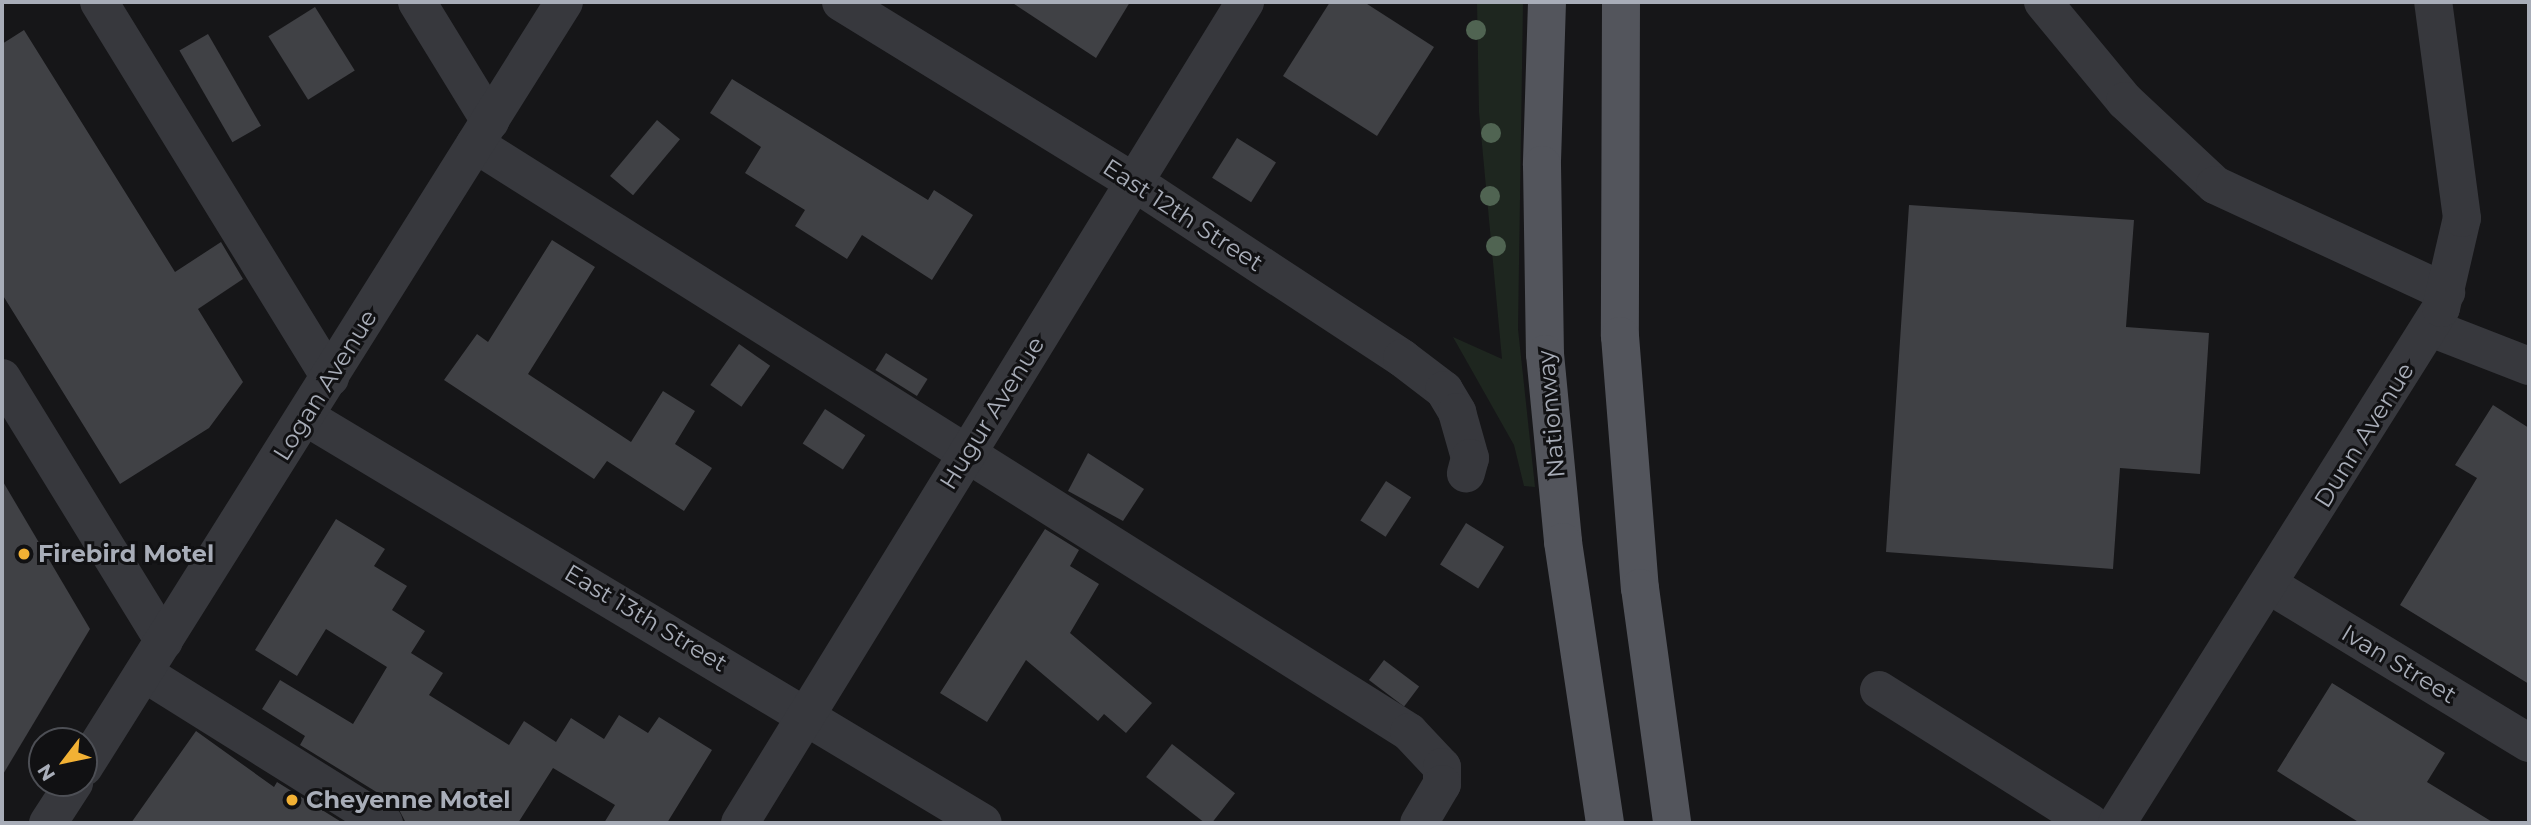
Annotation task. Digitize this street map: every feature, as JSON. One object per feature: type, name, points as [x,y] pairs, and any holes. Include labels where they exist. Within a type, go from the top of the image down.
[{"type":"main road","name":"Nationway","points":[[1547,2],[1542,165],[1545,354],[1563,541],[1605,823]]},
{"type":"main road","points":[[1621,2],[1621,349],[1640,588],[1672,823]]},
{"type":"street","points":[[99,2],[330,378]]},
{"type":"street","points":[[417,2],[483,132],[967,454],[1432,750],[1442,767],[1442,785],[1419,823]]},
{"type":"street","name":"Logan Avenue","points":[[98,745],[564,2]]},
{"type":"street","name":"East 12th Street","points":[[841,2],[1134,182],[1444,390],[1457,412],[1469,458],[1466,473]]},
{"type":"street","name":"Hugur Avenue","points":[[740,823],[1245,2]]},
{"type":"street","points":[[2043,2],[2125,101],[2215,186],[2446,292]]},
{"type":"street","name":"Dunn Avenue","points":[[2117,823],[2431,328],[2446,292],[2462,218],[2433,2]]},
{"type":"street","points":[[2431,328],[2529,366]]},
{"type":"street","points":[[2,378],[164,641]]},
{"type":"street","name":"East 13th Street","points":[[306,417],[807,714],[983,823]]},
{"type":"street","name":"Ivan Street","points":[[2269,585],[2529,743]]},
{"type":"street","points":[[144,673],[384,823]]},
{"type":"street","points":[[1879,690],[2090,823]]},
{"type":"street","points":[[48,823],[65,797]]},
{"type":"shaded area","points":[[1477,2],[1523,2],[1518,329],[1535,487],[1524,486],[1514,445],[1453,337],[1502,359],[1479,112]]},
{"type":"building","points":[[1011,2],[1130,2],[1096,58]]},
{"type":"building","points":[[1330,2],[1364,2],[1434,47],[1377,136],[1283,76]]},
{"type":"building","points":[[315,7],[355,71],[308,100],[268,36]]},
{"type":"building","points":[[24,30],[175,272],[221,242],[243,279],[198,309],[243,382],[209,428],[120,484],[2,294],[2,44]]},
{"type":"building","points":[[208,34],[261,126],[232,142],[179,50]]},
{"type":"building","points":[[732,79],[928,200],[934,190],[973,215],[932,280],[862,235],[847,259],[795,226],[805,210],[745,173],[761,147],[710,113]]},
{"type":"building","points":[[657,120],[680,139],[633,195],[610,176]]},
{"type":"building","points":[[1237,138],[1276,162],[1251,202],[1212,178]]},
{"type":"building","points":[[1909,205],[2134,220],[2126,327],[2209,333],[2200,474],[2120,468],[2113,569],[1886,552]]},
{"type":"building","points":[[552,240],[595,267],[528,374],[631,442],[663,391],[695,411],[675,444],[712,468],[684,511],[607,461],[594,479],[444,380],[477,334],[488,342]]},
{"type":"building","points":[[739,344],[770,366],[741,407],[710,385]]},
{"type":"building","points":[[886,353],[928,379],[917,396],[875,370]]},
{"type":"building","points":[[2493,405],[2529,428],[2529,684],[2400,605],[2477,478],[2455,465]]},
{"type":"building","points":[[825,409],[865,435],[843,470],[803,443]]},
{"type":"building","points":[[1088,453],[1144,489],[1123,521],[1068,491]]},
{"type":"building","name":"Firebird Motel","points":[[2,480],[90,629],[31,727],[28,727],[28,733],[2,776]]},
{"type":"building","points":[[1386,481],[1411,497],[1386,537],[1360,520]]},
{"type":"building","points":[[336,519],[385,549],[374,566],[407,586],[392,610],[425,631],[411,653],[443,673],[429,695],[509,745],[524,721],[556,742],[571,718],[604,739],[619,715],[648,733],[659,717],[712,750],[667,823],[604,823],[615,805],[553,768],[518,823],[406,823],[396,804],[300,745],[305,736],[262,709],[280,680],[353,724],[387,667],[326,629],[297,676],[255,650]]},
{"type":"building","points":[[1466,523],[1504,547],[1478,588],[1440,565]]},
{"type":"building","points":[[1045,529],[1079,550],[1070,566],[1099,584],[1070,633],[1152,703],[1126,733],[1104,714],[1098,721],[1026,660],[987,722],[940,693]]},
{"type":"building","points":[[1384,660],[1419,686],[1404,706],[1369,680]]},
{"type":"building","points":[[2332,683],[2445,753],[2427,782],[2494,823],[2360,823],[2277,771]]},
{"type":"building","points":[[196,731],[274,787],[277,782],[343,823],[131,823]]},
{"type":"building","points":[[1172,744],[1235,793],[1212,823],[1205,823],[1146,777]]},
{"type":"place","name":"Firebird Motel","points":[[24,554]]},
{"type":"place","name":"Cheyenne Motel","points":[[292,800]]}]
